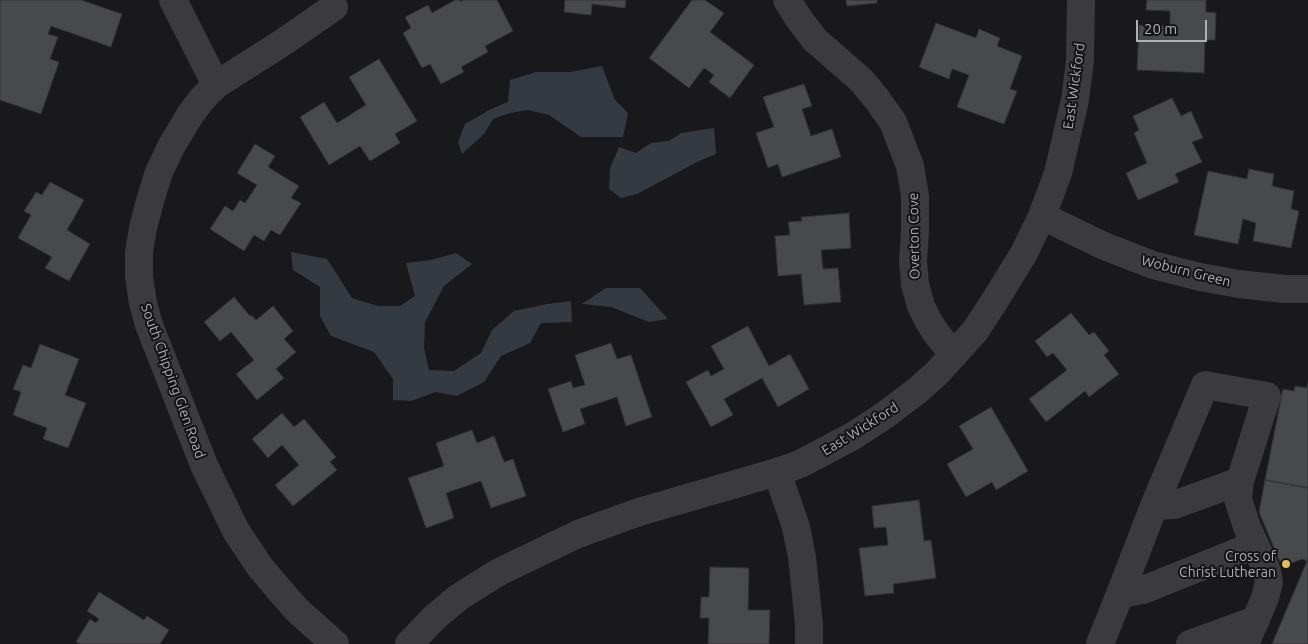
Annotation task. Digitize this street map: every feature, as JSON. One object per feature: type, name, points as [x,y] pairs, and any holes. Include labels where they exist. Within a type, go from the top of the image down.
[{"type":"street","points":[[173,0],[216,85]]},
{"type":"street","name":"Overton Cove","points":[[787,0],[815,40],[860,80],[893,122],[910,166],[915,196],[913,261],[915,284],[921,306],[928,320],[954,355]]},
{"type":"street","name":"East Wickford","points":[[409,644],[435,617],[459,597],[499,572],[578,534],[639,512],[800,464],[853,436],[886,415],[937,373],[975,331],[1024,253],[1042,216],[1058,173],[1074,100],[1080,61],[1081,0]]},
{"type":"street","name":"South Chipping Glen Road","points":[[334,7],[216,85],[190,115],[159,172],[143,228],[139,252],[138,277],[149,325],[204,465],[236,531],[260,567],[282,593],[298,611],[335,644]]},
{"type":"street","name":"Woburn Green","points":[[1042,216],[1104,246],[1153,265],[1200,277],[1239,284],[1284,289],[1308,289]]},
{"type":"street","points":[[1100,644],[1154,506],[1205,385],[1267,396],[1240,481],[1238,499],[1247,527],[1267,570],[1269,582],[1265,598],[1245,644]]},
{"type":"street","points":[[777,472],[796,527],[802,557],[809,624],[809,644]]},
{"type":"street","points":[[1154,506],[1174,506],[1240,481]]},
{"type":"street","points":[[1120,594],[1143,590],[1255,545]]},
{"type":"street","points":[[1190,644],[1256,620]]},
{"type":"shaded area","points":[[602,66],[615,100],[628,113],[623,137],[581,137],[549,115],[528,110],[510,113],[493,119],[484,134],[462,154],[458,142],[465,124],[491,109],[508,102],[510,80],[536,72],[570,72]]},
{"type":"shaded area","points":[[714,128],[716,154],[637,194],[621,198],[609,189],[610,168],[619,147],[636,153],[651,143],[669,141],[681,133]]},
{"type":"shaded area","points":[[291,252],[327,259],[352,298],[378,306],[400,306],[415,296],[406,263],[431,260],[456,253],[472,264],[444,286],[425,322],[424,348],[429,370],[454,371],[481,353],[492,330],[514,311],[571,301],[572,322],[541,323],[530,343],[501,356],[484,382],[457,396],[436,392],[411,401],[393,400],[393,379],[374,352],[331,336],[320,316],[320,287],[293,270]]},
{"type":"shaded area","points":[[606,288],[640,288],[668,319],[649,322],[611,307],[582,304]]},
{"type":"building","points":[[0,0],[81,0],[122,14],[111,47],[51,26],[48,34],[58,37],[50,59],[59,62],[41,114],[0,100]]},
{"type":"building","points":[[455,0],[460,0],[461,2],[463,0],[497,0],[513,31],[485,46],[488,52],[461,67],[464,72],[441,84],[430,64],[422,68],[403,33],[411,28],[405,17],[428,5],[432,13]]},
{"type":"building","points":[[565,0],[626,0],[625,8],[592,4],[591,15],[564,12]]},
{"type":"building","points":[[692,0],[705,0],[724,13],[710,32],[754,65],[730,98],[709,82],[714,75],[704,68],[689,88],[649,58]]},
{"type":"building","points":[[846,0],[877,0],[877,3],[847,6]]},
{"type":"building","points":[[1147,0],[1206,0],[1206,12],[1216,13],[1215,40],[1205,40],[1204,73],[1137,70],[1139,25],[1170,26],[1170,11],[1146,10]]},
{"type":"building","points":[[936,23],[976,38],[979,29],[1000,38],[997,46],[1022,56],[1010,89],[1017,91],[1004,124],[957,107],[969,75],[952,69],[949,79],[919,67]]},
{"type":"building","points":[[379,59],[417,121],[395,134],[400,143],[370,161],[360,146],[329,165],[300,117],[324,102],[337,123],[366,105],[349,77]]},
{"type":"building","points":[[804,84],[812,106],[802,109],[811,136],[832,129],[841,157],[782,177],[778,164],[768,168],[756,133],[774,127],[763,97]]},
{"type":"building","points":[[1172,98],[1181,116],[1191,111],[1203,138],[1192,142],[1202,162],[1175,174],[1179,182],[1138,200],[1126,173],[1147,163],[1134,133],[1139,130],[1133,116]]},
{"type":"building","points":[[255,144],[275,156],[268,167],[299,186],[291,198],[301,203],[280,235],[271,230],[264,241],[254,235],[244,251],[210,229],[225,206],[233,211],[240,200],[245,203],[257,185],[237,173]]},
{"type":"building","points":[[1249,169],[1274,174],[1272,186],[1294,191],[1291,209],[1299,211],[1291,248],[1253,241],[1256,223],[1243,219],[1238,244],[1194,235],[1208,171],[1247,179]]},
{"type":"building","points":[[50,182],[84,200],[67,230],[90,244],[69,281],[45,268],[52,257],[18,238],[31,215],[24,211],[36,192],[42,195]]},
{"type":"building","points":[[849,213],[851,248],[821,250],[823,269],[838,268],[841,302],[804,305],[801,274],[778,276],[775,236],[790,235],[788,222],[802,221],[801,217]]},
{"type":"building","points":[[234,297],[250,316],[256,320],[273,306],[293,331],[284,339],[296,352],[276,369],[284,378],[257,400],[236,374],[254,360],[231,332],[220,341],[204,322]]},
{"type":"building","points":[[1071,313],[1089,335],[1094,332],[1109,351],[1104,355],[1119,374],[1089,397],[1085,391],[1046,422],[1029,399],[1067,370],[1053,353],[1047,357],[1035,341]]},
{"type":"building","points":[[748,326],[769,366],[790,354],[809,389],[778,407],[762,378],[724,399],[733,415],[711,427],[686,382],[708,370],[711,376],[724,369],[711,346]]},
{"type":"building","points":[[611,343],[617,359],[631,355],[652,417],[626,426],[617,397],[580,409],[585,424],[563,432],[548,389],[571,381],[573,388],[585,385],[575,355]]},
{"type":"building","points":[[40,344],[79,359],[65,395],[86,403],[68,448],[43,439],[47,428],[13,415],[21,392],[13,389],[23,365],[31,368]]},
{"type":"building","points":[[1308,382],[1308,488],[1265,480],[1283,389],[1294,391],[1295,386],[1307,388]]},
{"type":"building","points":[[991,407],[1028,471],[996,490],[992,482],[966,497],[947,464],[973,449],[959,426]]},
{"type":"building","points":[[282,413],[294,427],[304,419],[336,457],[330,462],[337,470],[293,506],[275,485],[299,465],[282,445],[268,458],[252,439]]},
{"type":"building","points":[[472,430],[477,443],[494,436],[504,462],[513,459],[526,496],[491,508],[481,481],[446,493],[454,518],[426,528],[408,478],[444,466],[436,443]]},
{"type":"building","name":"Cross of Christ Lutheran","points":[[1265,480],[1308,488],[1308,644],[1272,644],[1307,561],[1302,559],[1282,567],[1259,512]]},
{"type":"building","points":[[919,500],[924,541],[931,540],[936,578],[893,584],[894,593],[865,596],[859,548],[888,545],[886,527],[874,528],[872,506]]},
{"type":"building","points":[[710,567],[749,568],[748,610],[770,610],[769,644],[708,644],[709,618],[700,618],[701,597],[709,597]]},
{"type":"building","points":[[99,592],[144,620],[147,616],[169,630],[160,644],[80,644],[76,642],[90,619],[96,623],[99,619],[87,611]]},
{"type":"place","name":"Cross of Christ Lutheran","points":[[1286,564]]}]
